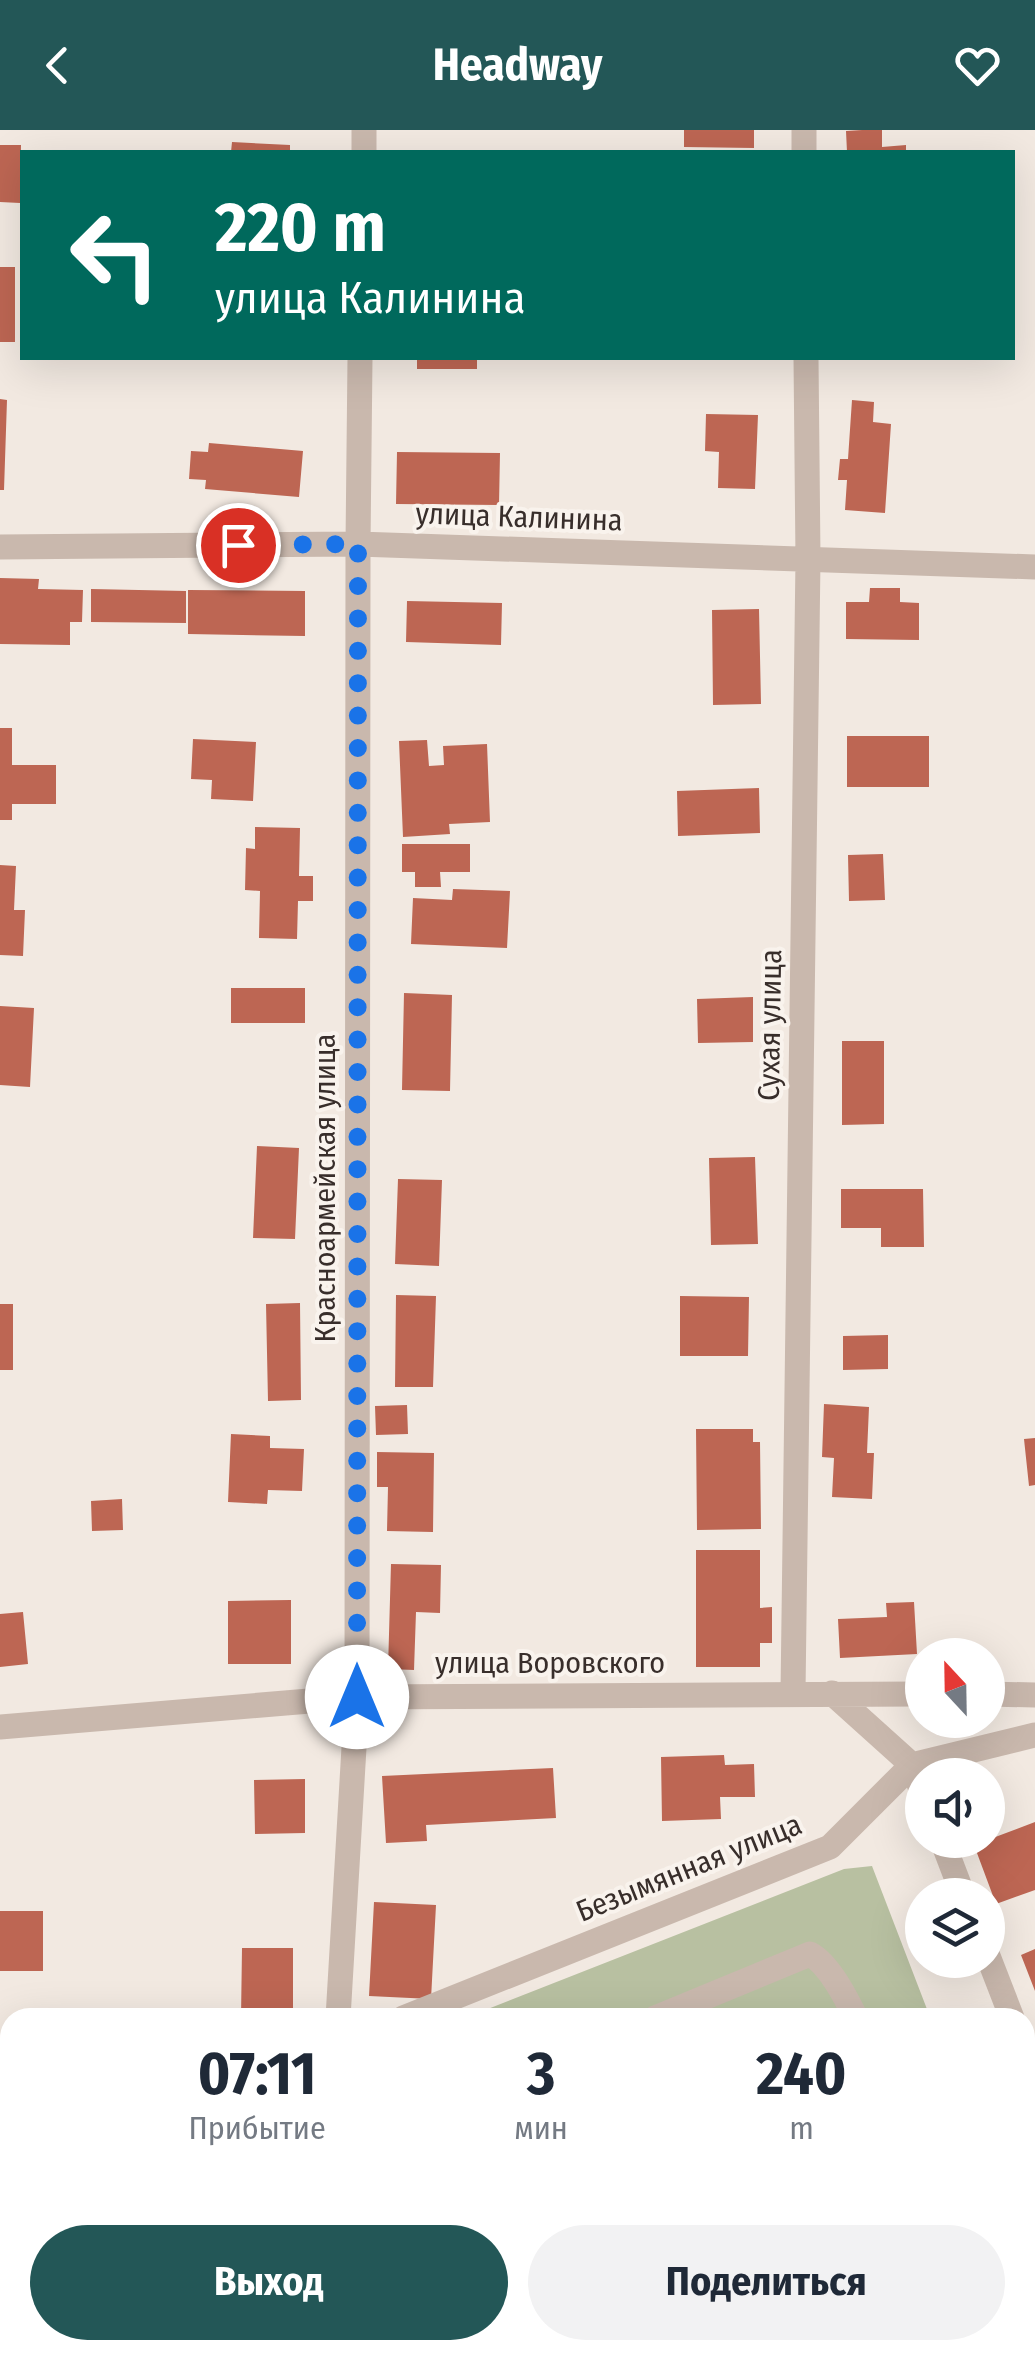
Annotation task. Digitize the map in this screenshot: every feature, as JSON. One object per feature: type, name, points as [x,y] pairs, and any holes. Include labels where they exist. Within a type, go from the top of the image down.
[{"type":"street","name":"Красноармейская улица","points":[[339,2008],[357,1697],[360,360]]},
{"type":"street","name":"Сухая улица","points":[[794,1693],[808,559],[806,360]]},
{"type":"street","name":"улица Калинина","points":[[0,547],[358,544],[1035,567]]},
{"type":"street","points":[[832,1693],[905,1758]]},
{"type":"street","name":"улица Воровского","points":[[0,1727],[357,1697],[905,1694]]},
{"type":"street","points":[[1005,1694],[1035,1695]]},
{"type":"street","points":[[937,1758],[1035,1735]]},
{"type":"street","name":"Безымянная улица","points":[[427,2008],[830,1847],[905,1771]]},
{"type":"street","points":[[680,2008],[810,1954],[817,1958],[850,2008]]},
{"type":"street","points":[[997,1978],[1008,2008]]},
{"type":"green space","points":[[872,1866],[905,1952],[905,1978],[915,1978],[927,2008],[490,2008],[844,1869]]},
{"type":"building","points":[[684,130],[754,130],[754,148],[684,147]]},
{"type":"building","points":[[882,130],[882,147],[906,145],[906,150],[847,150],[846,131]]},
{"type":"building","points":[[232,142],[290,145],[290,150],[231,150]]},
{"type":"building","points":[[0,145],[21,145],[20,203],[0,202]]},
{"type":"building","points":[[0,267],[15,267],[15,342],[0,342]]},
{"type":"building","points":[[417,360],[477,360],[477,369],[417,369]]},
{"type":"building","points":[[0,399],[7,400],[4,490],[0,490]]},
{"type":"building","points":[[852,400],[874,402],[873,422],[891,424],[885,513],[845,510],[847,480],[838,480],[840,459],[848,459]]},
{"type":"building","points":[[706,414],[758,415],[755,489],[718,488],[719,452],[705,451]]},
{"type":"building","points":[[209,443],[303,451],[299,497],[205,489],[206,480],[189,479],[191,451],[208,452]]},
{"type":"building","points":[[397,452],[500,453],[499,505],[396,504]]},
{"type":"building","points":[[0,578],[39,579],[38,589],[83,590],[82,622],[70,622],[70,645],[0,644]]},
{"type":"building","points":[[870,588],[900,588],[900,602],[919,603],[919,640],[846,639],[846,602],[869,602]]},
{"type":"building","points":[[91,589],[186,591],[186,623],[91,622]]},
{"type":"building","points":[[188,590],[305,591],[305,636],[188,634]]},
{"type":"building","points":[[407,601],[502,603],[501,645],[406,642]]},
{"type":"building","points":[[759,609],[761,704],[713,705],[712,610]]},
{"type":"building","points":[[0,728],[12,728],[12,765],[56,765],[56,804],[12,804],[12,820],[0,820]]},
{"type":"building","points":[[847,736],[929,736],[929,787],[847,787]]},
{"type":"building","points":[[193,739],[256,742],[253,801],[211,799],[212,780],[191,779]]},
{"type":"building","points":[[427,740],[429,766],[444,765],[443,746],[487,744],[490,822],[449,824],[450,834],[403,837],[399,741]]},
{"type":"building","points":[[759,788],[760,833],[678,836],[677,791]]},
{"type":"building","points":[[255,827],[300,828],[299,876],[313,876],[313,901],[298,901],[297,939],[259,938],[260,891],[245,890],[246,848],[255,849]]},
{"type":"building","points":[[402,844],[470,844],[470,872],[440,872],[441,887],[415,887],[415,872],[402,872]]},
{"type":"building","points":[[883,854],[885,900],[849,901],[848,855]]},
{"type":"building","points":[[0,865],[16,866],[14,910],[25,910],[23,956],[0,955]]},
{"type":"building","points":[[453,889],[510,891],[507,948],[411,944],[413,898],[452,900]]},
{"type":"building","points":[[231,988],[305,988],[305,1023],[231,1023]]},
{"type":"building","points":[[404,993],[452,995],[450,1091],[402,1090]]},
{"type":"building","points":[[753,997],[753,1042],[698,1043],[697,999]]},
{"type":"building","points":[[0,1006],[34,1008],[30,1087],[0,1085]]},
{"type":"building","points":[[842,1041],[884,1041],[884,1124],[842,1125]]},
{"type":"building","points":[[257,1146],[299,1148],[295,1239],[253,1238]]},
{"type":"building","points":[[755,1157],[758,1244],[711,1245],[709,1158]]},
{"type":"building","points":[[398,1179],[442,1180],[439,1266],[395,1264]]},
{"type":"building","points":[[841,1189],[923,1189],[924,1247],[881,1247],[881,1228],[841,1228]]},
{"type":"building","points":[[396,1295],[436,1296],[433,1387],[395,1387]]},
{"type":"building","points":[[680,1296],[749,1297],[748,1356],[680,1356]]},
{"type":"building","points":[[300,1303],[301,1400],[268,1401],[266,1304]]},
{"type":"building","points":[[0,1304],[13,1304],[13,1370],[0,1370]]},
{"type":"building","points":[[888,1335],[888,1369],[843,1370],[843,1336]]},
{"type":"building","points":[[824,1404],[869,1407],[867,1453],[874,1453],[872,1499],[832,1497],[834,1458],[822,1457]]},
{"type":"building","points":[[407,1405],[408,1434],[376,1435],[375,1406]]},
{"type":"building","points":[[696,1429],[753,1429],[753,1442],[760,1442],[761,1529],[697,1530]]},
{"type":"building","points":[[231,1434],[270,1436],[270,1448],[304,1449],[302,1491],[268,1490],[267,1504],[228,1502]]},
{"type":"building","points":[[1035,1438],[1035,1485],[1029,1486],[1024,1439]]},
{"type":"building","points":[[377,1452],[434,1453],[433,1532],[387,1531],[388,1487],[377,1487]]},
{"type":"building","points":[[122,1499],[123,1530],[92,1531],[91,1501]]},
{"type":"building","points":[[696,1550],[760,1550],[760,1608],[772,1607],[772,1643],[760,1643],[760,1667],[696,1667]]},
{"type":"building","points":[[391,1564],[441,1565],[440,1613],[416,1612],[414,1670],[388,1669]]},
{"type":"building","points":[[291,1600],[291,1664],[228,1664],[228,1601]]},
{"type":"building","points":[[914,1602],[916,1638],[905,1638],[905,1655],[840,1658],[838,1619],[887,1617],[886,1603]]},
{"type":"building","points":[[23,1612],[28,1664],[0,1667],[0,1614]]},
{"type":"building","points":[[724,1755],[725,1765],[754,1764],[755,1797],[720,1797],[721,1819],[662,1821],[661,1757]]},
{"type":"building","points":[[553,1768],[556,1818],[426,1825],[427,1841],[386,1843],[382,1776]]},
{"type":"building","points":[[305,1779],[305,1833],[255,1834],[254,1780]]},
{"type":"building","points":[[1035,1822],[1035,1890],[1005,1901],[1005,1878],[986,1878],[979,1858],[1005,1858],[1005,1833]]},
{"type":"building","points":[[374,1902],[436,1905],[431,1999],[369,1996]]},
{"type":"building","points":[[0,1911],[43,1911],[43,1971],[0,1971]]},
{"type":"building","points":[[242,1948],[293,1948],[293,2008],[241,2008]]},
{"type":"building","points":[[1035,1949],[1035,1991],[1021,1955]]},
{"type":"route","points":[[238,545],[358,544],[357,1697]]}]
